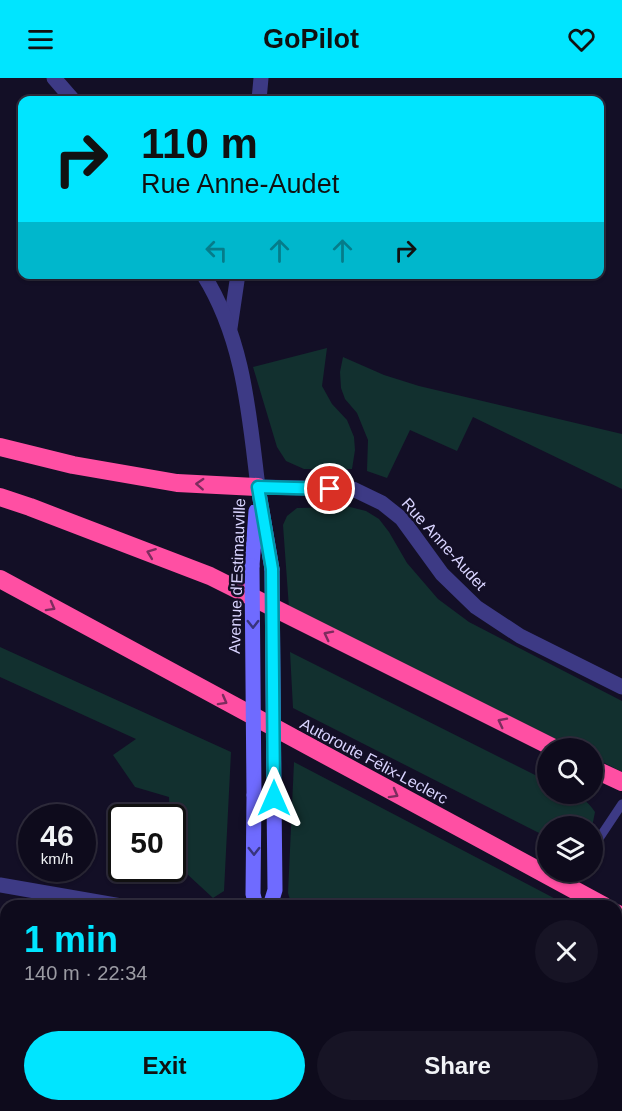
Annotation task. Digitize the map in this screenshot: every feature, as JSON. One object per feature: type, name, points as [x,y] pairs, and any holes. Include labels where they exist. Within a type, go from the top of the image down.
[{"type":"highway","points":[[0,447],[73,465],[177,483],[258,487]]},
{"type":"highway","points":[[0,497],[210,576],[537,740]]},
{"type":"highway","name":"Autoroute Félix-Leclerc","points":[[0,579],[537,860]]},
{"type":"highway","points":[[603,773],[622,782]]},
{"type":"highway","name":"Autoroute Félix-Leclerc","points":[[576,882],[597,900]]},
{"type":"main road","name":"Avenue d'Estimauville","points":[[254,900],[252,566],[258,487]]},
{"type":"main road","name":"Avenue d'Estimauville","points":[[258,487],[272,569],[275,890],[272,900]]},
{"type":"street","points":[[54,78],[70,96]]},
{"type":"street","points":[[259,96],[261,78]]},
{"type":"street","points":[[206,279],[216,295],[230,328],[246,386],[258,487]]},
{"type":"street","points":[[230,328],[237,279]]},
{"type":"street","name":"Rue Anne-Audet","points":[[258,487],[353,489],[382,503],[402,519],[442,574],[476,607],[520,636],[622,687]]},
{"type":"street","points":[[0,885],[58,900]]},
{"type":"lane","points":[[603,832],[622,804]]},
{"type":"green space","points":[[327,348],[322,386],[332,404],[347,420],[354,437],[355,450],[352,469],[304,469],[286,461],[277,447],[253,367]]},
{"type":"green space","points":[[343,357],[384,375],[419,386],[622,434],[622,489],[473,417],[457,451],[410,430],[387,478],[367,471],[368,440],[357,413],[345,399],[341,388],[340,372]]},
{"type":"green space","points":[[350,507],[366,511],[379,519],[407,563],[438,599],[469,622],[622,701],[622,772],[603,762],[603,738],[554,738],[289,608],[283,525],[287,516],[297,508]]},
{"type":"green space","points":[[0,647],[231,752],[224,891],[213,898],[186,873],[186,804],[169,804],[169,797],[135,787],[113,755],[136,739],[0,677]]},
{"type":"green space","points":[[290,652],[537,776],[537,804],[589,804],[595,812],[594,816],[537,816],[537,832],[293,708]]},
{"type":"green space","points":[[294,762],[558,900],[290,900],[288,893]]},
{"type":"route","points":[[274,798],[272,569],[258,487],[330,489]]}]
